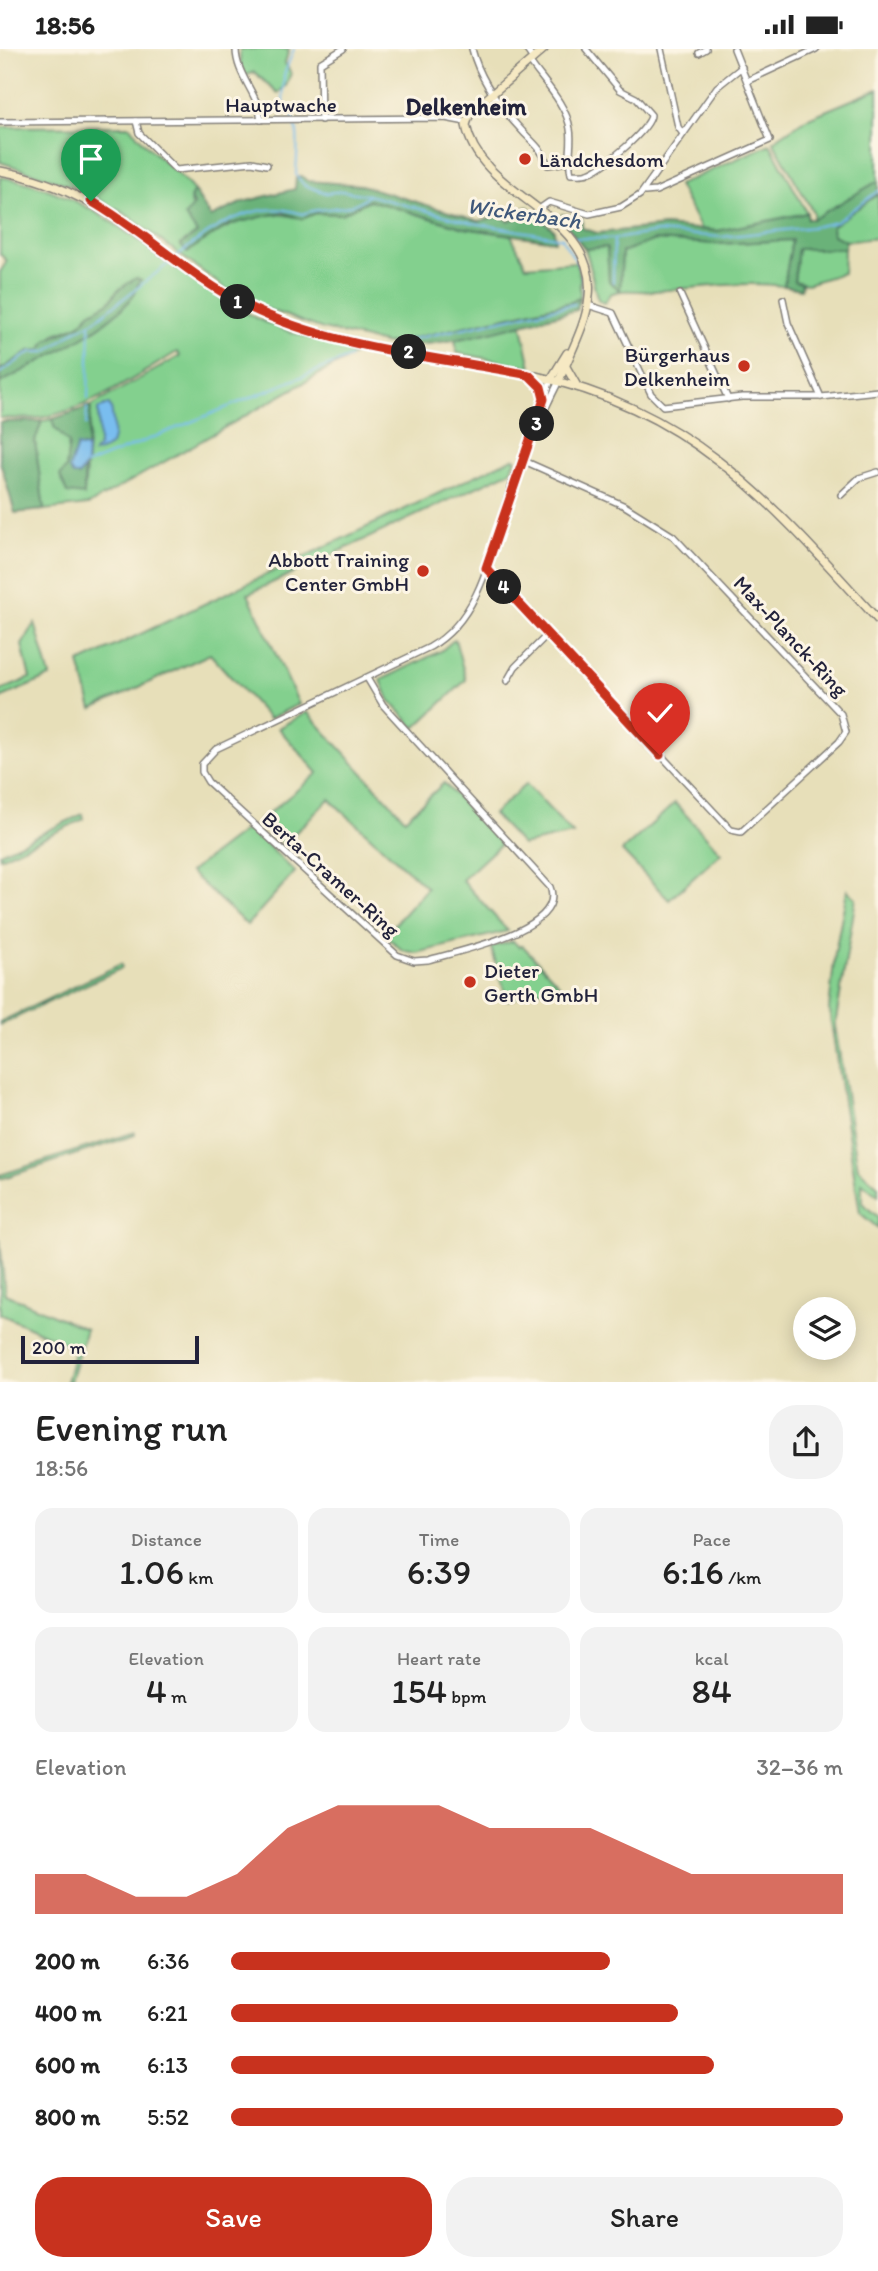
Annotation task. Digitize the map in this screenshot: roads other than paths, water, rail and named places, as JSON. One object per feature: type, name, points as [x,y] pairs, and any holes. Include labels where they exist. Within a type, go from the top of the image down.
[{"type":"main road","points":[[544,49],[470,113],[466,125],[486,167],[539,209],[576,245],[589,278],[588,305],[565,365],[555,380]]},
{"type":"main road","points":[[0,171],[43,181],[91,201],[243,305],[296,327],[358,342],[555,380],[617,401],[665,424],[728,466],[775,508],[878,620]]},
{"type":"main road","points":[[555,380],[572,346]]},
{"type":"main road","points":[[565,365],[577,386]]},
{"type":"street","points":[[236,49],[237,67],[259,107],[261,120]]},
{"type":"street","points":[[320,120],[320,63],[343,49]]},
{"type":"street","points":[[471,49],[492,94],[525,134],[541,147],[548,165],[568,162]]},
{"type":"street","points":[[526,49],[567,117],[571,132],[568,162],[571,174],[587,174],[600,167],[651,122],[651,114],[645,106],[620,90],[586,49]]},
{"type":"street","points":[[661,49],[678,127],[683,134]]},
{"type":"street","points":[[699,53],[706,49]]},
{"type":"street","points":[[645,192],[656,191],[770,139],[734,49]]},
{"type":"street","points":[[747,81],[816,49]]},
{"type":"street","points":[[539,209],[549,202],[589,214],[625,205],[645,192],[717,87],[742,67]]},
{"type":"street","name":"Hauptwache","points":[[0,121],[445,118],[466,125]]},
{"type":"street","points":[[136,121],[139,133],[176,170],[252,162],[267,166]]},
{"type":"street","points":[[681,294],[728,399]]},
{"type":"street","points":[[783,299],[788,323],[821,397]]},
{"type":"street","points":[[588,305],[606,309],[614,316],[634,361],[659,405],[671,407],[728,399],[821,397],[878,391]]},
{"type":"street","points":[[529,375],[541,387],[544,399]]},
{"type":"street","points":[[540,417],[544,399],[555,380]]},
{"type":"street","points":[[486,568],[522,460],[555,380]]},
{"type":"street","name":"Max-Planck-Ring","points":[[486,568],[734,832],[741,832],[839,742],[846,732],[841,714],[684,544],[643,516],[522,460]]},
{"type":"street","points":[[841,495],[859,478],[878,473]]},
{"type":"street","name":"Berta-Cramer-Ring","points":[[367,678],[383,705],[551,887],[553,895],[549,907],[520,932],[428,960],[414,961],[397,955],[203,776],[203,761],[216,749],[367,678],[447,636],[464,616],[486,568]]},
{"type":"street","points":[[507,681],[515,667],[547,635]]},
{"type":"water","points":[[109,404],[112,412],[112,442],[109,447],[94,453],[99,445],[98,409]]},
{"type":"water","points":[[77,446],[87,448],[86,465],[79,475],[73,475],[69,469]]},
{"type":"waterway","name":"Wickerbach","points":[[294,49],[284,75],[283,102],[294,119],[298,145],[296,175],[304,185],[326,193],[343,191],[368,195],[473,223],[563,238]]},
{"type":"waterway","name":"Wickerbach","points":[[573,238],[614,239],[658,232],[721,237],[813,227],[836,222],[878,191]]},
{"type":"waterway","points":[[176,257],[219,226],[251,212],[268,209],[302,214],[352,205],[368,196]]},
{"type":"waterway","points":[[561,238],[582,270],[584,297]]},
{"type":"waterway","points":[[613,282],[614,239]]},
{"type":"waterway","points":[[0,373],[31,352],[46,352],[93,322],[172,261]]},
{"type":"waterway","points":[[400,342],[575,304]]},
{"type":"waterway","points":[[88,399],[90,324]]},
{"type":"waterway","points":[[86,465],[350,357]]},
{"type":"waterway","points":[[86,425],[87,408]]},
{"type":"place","name":"Ländchesdom","points":[[525,159]]},
{"type":"place","name":"Bürgerhaus Delkenheim","points":[[744,366]]},
{"type":"place","name":"Abbott Training Center GmbH","points":[[423,571]]},
{"type":"place","name":"Dieter Gerth GmbH","points":[[470,982]]},
{"type":"district","name":"Delkenheim","points":[[466,106]]}]
